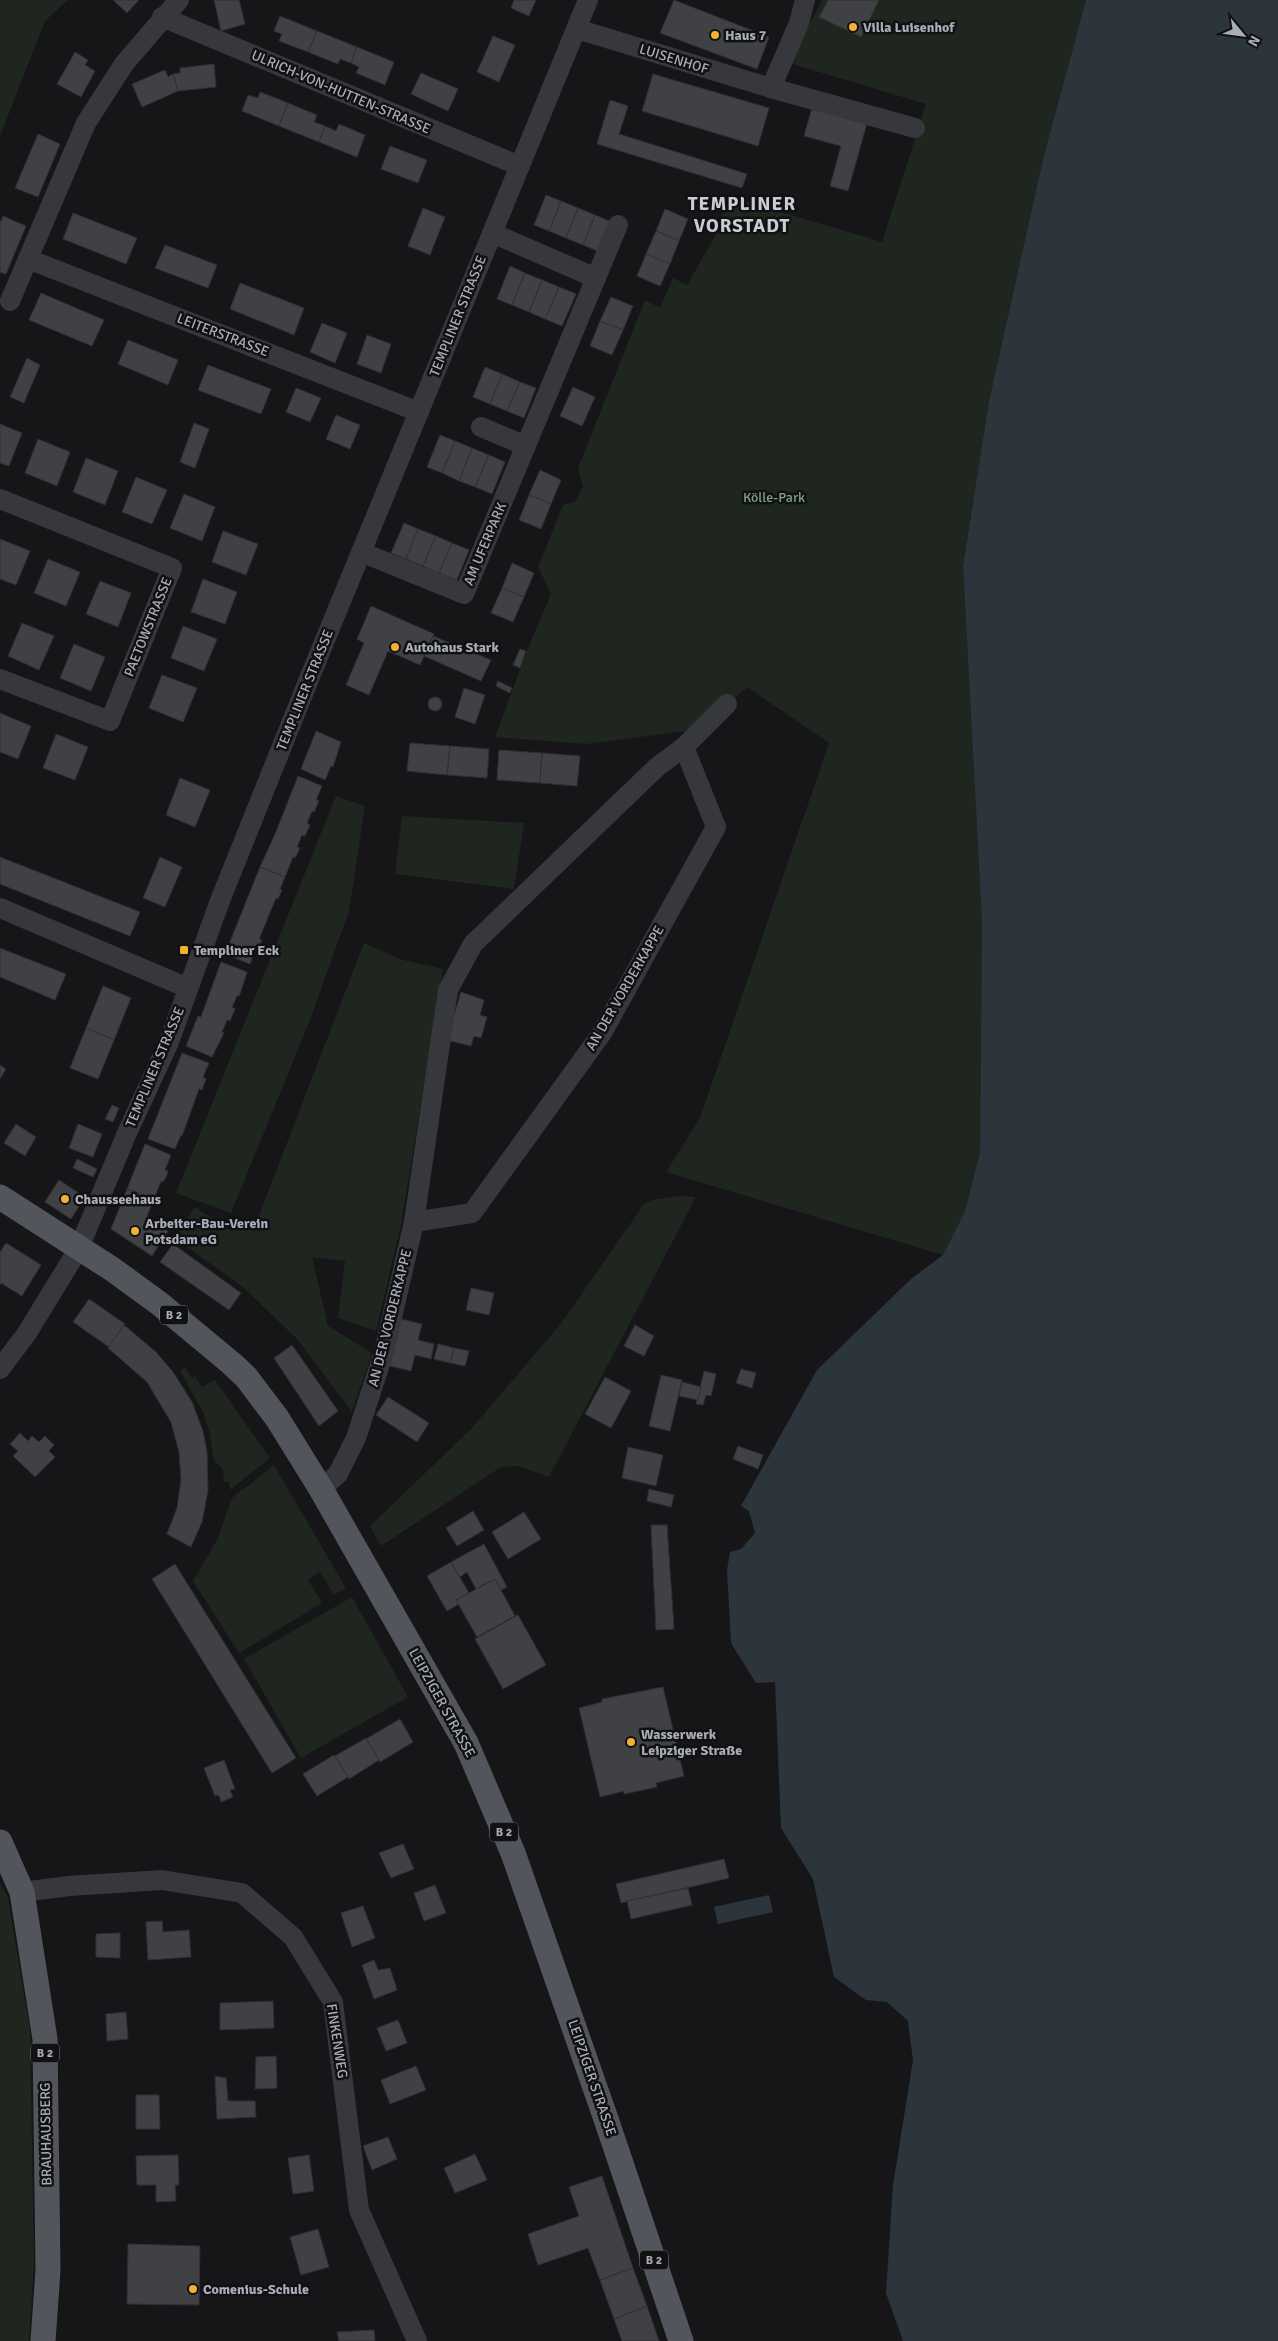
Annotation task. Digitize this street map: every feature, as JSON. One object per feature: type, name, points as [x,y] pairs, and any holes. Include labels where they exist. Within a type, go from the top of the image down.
[{"type":"main road","name":"B 2","points":[[0,1197],[79,1248]]},
{"type":"main road","name":"LEIPZIGER STRASSE","points":[[79,1248],[160,1304],[246,1377],[277,1418],[321,1489],[466,1742],[513,1853],[610,2128],[681,2341]]},
{"type":"main road","name":"BRAUHAUSBERG","points":[[0,1842],[22,1892],[45,2038],[48,2270],[43,2341]]},
{"type":"street","points":[[10,301],[86,123],[124,64],[162,17],[179,0]]},
{"type":"street","name":"TEMPLINER STRASSE","points":[[0,1369],[27,1333],[79,1248],[127,1133],[169,1042],[221,898],[588,0]]},
{"type":"street","points":[[771,88],[799,23],[804,0]]},
{"type":"street","name":"ULRICH-VON-HUTTEN-STRASSE","points":[[162,17],[520,166]]},
{"type":"street","name":"LUISENHOF","points":[[577,29],[771,88],[915,128]]},
{"type":"street","name":"AM UFERPARK","points":[[361,552],[464,594],[618,225]]},
{"type":"street","points":[[492,233],[596,278]]},
{"type":"street","name":"LEITERSTRASSE","points":[[28,259],[419,412]]},
{"type":"street","points":[[481,427],[526,446]]},
{"type":"street","name":"PAETOWSTRASSE","points":[[0,499],[172,568],[110,720],[0,679]]},
{"type":"street","name":"AN DER VORDERKAPPE","points":[[321,1489],[338,1474],[356,1438],[384,1352],[414,1222],[448,990],[473,944],[657,767],[684,747],[727,704]]},
{"type":"street","name":"AN DER VORDERKAPPE","points":[[414,1222],[472,1213],[602,1033],[716,827],[684,747]]},
{"type":"street","points":[[0,908],[188,988]]},
{"type":"street","name":"FINKENWEG","points":[[22,1892],[69,1886],[162,1880],[233,1891],[242,1893],[292,1937],[333,2002],[359,2210],[417,2341]]},
{"type":"green space","points":[[0,0],[68,0],[45,21],[0,136]]},
{"type":"green space","name":"Kölle-Park","points":[[822,0],[1086,0],[1044,155],[989,401],[963,566],[982,922],[980,1152],[965,1211],[943,1255],[666,1172],[700,1118],[829,743],[747,687],[702,729],[586,744],[495,737],[528,648],[551,594],[538,567],[563,505],[575,502],[583,487],[578,468],[645,300],[660,308],[673,278],[687,285],[715,236],[728,196],[882,242],[926,104],[789,63]]},
{"type":"green space","points":[[336,796],[365,806],[349,911],[310,1020],[231,1213],[176,1193]]},
{"type":"green space","points":[[402,816],[524,823],[514,889],[395,874]]},
{"type":"green space","points":[[364,943],[403,960],[443,969],[401,1225],[376,1331],[338,1318],[345,1261],[312,1257],[328,1326],[372,1353],[352,1412],[298,1340],[244,1288],[175,1238],[195,1207],[232,1231],[249,1223],[255,1226]]},
{"type":"green space","points":[[679,1196],[696,1197],[549,1477],[518,1466],[501,1467],[381,1546],[370,1526],[471,1429],[560,1325],[644,1204],[652,1200]]},
{"type":"green space","points":[[185,1367],[192,1378],[195,1376],[202,1387],[215,1380],[270,1458],[230,1490],[229,1482],[224,1482],[223,1469],[214,1461],[210,1434],[203,1412],[180,1371]]},
{"type":"green space","points":[[274,1465],[346,1588],[334,1595],[320,1572],[308,1580],[322,1603],[239,1653],[193,1581],[217,1540],[232,1498]]},
{"type":"green space","points":[[352,1597],[408,1697],[301,1758],[244,1659]]},
{"type":"green space","points":[[0,1883],[8,1898],[30,2030],[34,2265],[29,2341],[0,2341]]},
{"type":"shaded area","points":[[1086,0],[1278,0],[1278,2341],[903,2341],[886,2293],[893,2185],[913,2060],[908,2021],[887,2002],[866,2000],[834,1977],[813,1879],[781,1828],[775,1682],[756,1683],[731,1643],[727,1570],[730,1552],[741,1549],[755,1533],[749,1511],[741,1506],[817,1370],[911,1279],[943,1255],[965,1211],[980,1152],[982,922],[963,566],[989,401],[1044,155]]},
{"type":"shaded area","points":[[769,1895],[773,1912],[718,1924],[714,1907]]},
{"type":"building","points":[[113,0],[139,0],[127,13]]},
{"type":"building","points":[[214,0],[239,0],[245,24],[221,31]]},
{"type":"building","points":[[514,0],[536,0],[529,16],[511,8]]},
{"type":"building","name":"Haus 7","points":[[674,0],[769,37],[757,69],[660,33]]},
{"type":"building","name":"Villa Luisenhof","points":[[828,0],[879,0],[861,37],[819,17]]},
{"type":"building","points":[[280,16],[317,31],[308,52],[279,41],[282,34],[274,31]]},
{"type":"building","points":[[317,31],[357,47],[351,63],[340,59],[338,64],[308,52]]},
{"type":"building","points":[[493,36],[515,45],[499,82],[477,72]]},
{"type":"building","points":[[357,47],[394,62],[385,85],[356,73],[359,67],[351,63]]},
{"type":"building","points":[[75,52],[88,60],[85,65],[95,71],[81,97],[57,84]]},
{"type":"building","points":[[214,64],[216,87],[178,91],[173,74],[180,73],[180,68]]},
{"type":"building","points":[[165,70],[168,77],[173,74],[178,91],[142,107],[132,84]]},
{"type":"building","points":[[421,73],[458,89],[448,111],[411,94]]},
{"type":"building","points":[[653,74],[769,108],[758,146],[642,111]]},
{"type":"building","points":[[260,92],[288,103],[279,126],[242,111],[248,95],[258,98]]},
{"type":"building","points":[[610,100],[628,106],[619,134],[747,174],[742,188],[597,144]]},
{"type":"building","points":[[288,103],[317,115],[314,122],[325,126],[319,142],[279,126]]},
{"type":"building","points":[[812,108],[867,123],[848,191],[830,186],[841,146],[804,136]]},
{"type":"building","points":[[339,124],[365,135],[357,157],[319,142],[325,126],[336,131]]},
{"type":"building","points":[[38,134],[60,144],[38,197],[15,188]]},
{"type":"building","points":[[390,146],[427,160],[418,183],[381,169]]},
{"type":"building","points":[[546,195],[561,201],[549,231],[534,225]]},
{"type":"building","points":[[561,201],[578,208],[566,238],[549,231]]},
{"type":"building","points":[[423,208],[445,217],[430,255],[408,246]]},
{"type":"building","points":[[578,208],[595,215],[583,245],[566,238]]},
{"type":"building","points":[[665,209],[688,219],[679,241],[656,231]]},
{"type":"building","points":[[73,213],[137,238],[126,264],[63,239]]},
{"type":"building","points":[[595,215],[612,222],[600,252],[583,245]]},
{"type":"building","points":[[3,216],[26,226],[6,274],[0,272],[0,223]]},
{"type":"building","points":[[656,231],[679,241],[670,264],[646,254]]},
{"type":"building","points":[[165,245],[217,265],[208,288],[155,268]]},
{"type":"building","points":[[646,254],[670,264],[660,286],[637,276]]},
{"type":"building","points":[[510,266],[525,273],[512,305],[497,299]]},
{"type":"building","points":[[525,273],[542,280],[529,312],[512,305]]},
{"type":"building","points":[[542,280],[559,287],[545,319],[529,312]]},
{"type":"building","points":[[240,283],[304,308],[294,335],[230,309]]},
{"type":"building","points":[[559,287],[576,294],[562,326],[545,319]]},
{"type":"building","points":[[41,293],[104,320],[92,346],[29,320]]},
{"type":"building","points":[[611,297],[633,306],[623,330],[600,321]]},
{"type":"building","points":[[600,321],[623,330],[612,355],[590,346]]},
{"type":"building","points":[[322,323],[347,333],[335,363],[310,352]]},
{"type":"building","points":[[367,335],[391,344],[381,373],[357,364]]},
{"type":"building","points":[[128,340],[178,360],[168,385],[118,364]]},
{"type":"building","points":[[27,358],[40,365],[24,403],[10,397]]},
{"type":"building","points":[[208,365],[271,389],[261,414],[198,390]]},
{"type":"building","points":[[485,367],[502,374],[490,404],[473,397]]},
{"type":"building","points":[[502,374],[520,382],[507,411],[490,404]]},
{"type":"building","points":[[520,382],[536,388],[524,418],[507,411]]},
{"type":"building","points":[[573,387],[595,397],[582,426],[560,416]]},
{"type":"building","points":[[296,388],[321,398],[310,422],[286,412]]},
{"type":"building","points":[[336,415],[360,425],[350,449],[326,439]]},
{"type":"building","points":[[194,423],[209,429],[195,468],[180,462]]},
{"type":"building","points":[[0,424],[22,433],[9,466],[0,463]]},
{"type":"building","points":[[440,435],[455,441],[442,473],[427,467]]},
{"type":"building","points":[[38,439],[70,452],[57,486],[25,473]]},
{"type":"building","points":[[455,441],[472,448],[459,481],[442,473]]},
{"type":"building","points":[[472,448],[489,455],[475,487],[459,481]]},
{"type":"building","points":[[489,455],[505,462],[492,494],[475,487]]},
{"type":"building","points":[[86,458],[118,471],[105,505],[73,492]]},
{"type":"building","points":[[540,470],[561,480],[551,504],[529,495]]},
{"type":"building","points":[[136,477],[167,490],[152,524],[122,512]]},
{"type":"building","points":[[184,494],[215,507],[202,541],[170,528]]},
{"type":"building","points":[[529,495],[551,504],[541,529],[519,520]]},
{"type":"building","points":[[404,523],[418,529],[406,559],[391,553]]},
{"type":"building","points":[[418,529],[436,536],[423,566],[406,559]]},
{"type":"building","points":[[223,531],[258,544],[246,575],[212,562]]},
{"type":"building","points":[[436,536],[452,543],[439,573],[423,566]]},
{"type":"building","points":[[0,539],[30,551],[16,585],[0,579]]},
{"type":"building","points":[[452,543],[469,550],[457,580],[439,573]]},
{"type":"building","points":[[48,559],[80,572],[66,606],[34,593]]},
{"type":"building","points":[[512,563],[534,573],[524,597],[502,588]]},
{"type":"building","points":[[203,579],[237,592],[225,624],[191,612]]},
{"type":"building","points":[[100,581],[131,593],[118,627],[86,614]]},
{"type":"building","points":[[502,588],[524,597],[513,622],[491,613]]},
{"type":"building","name":"Autohaus Stark","points":[[371,606],[434,634],[420,665],[388,651],[369,695],[346,685],[364,643],[357,639]]},
{"type":"building","points":[[22,623],[54,636],[39,670],[8,656]]},
{"type":"building","points":[[183,626],[217,639],[204,671],[171,658]]},
{"type":"building","points":[[433,636],[491,660],[481,681],[424,656]]},
{"type":"building","points":[[74,644],[105,657],[91,691],[60,678]]},
{"type":"building","points":[[520,649],[526,651],[520,668],[513,665]]},
{"type":"building","points":[[162,675],[197,688],[183,722],[149,708]]},
{"type":"building","points":[[498,681],[512,688],[510,693],[496,686]]},
{"type":"building","points":[[464,688],[485,695],[475,724],[455,717]]},
{"type":"building","points":[[432,697],[438,697],[442,704],[438,711],[432,711],[428,707],[428,701]]},
{"type":"building","points":[[0,713],[31,726],[18,759],[0,752]]},
{"type":"building","points":[[316,731],[341,742],[333,767],[331,766],[325,780],[301,769]]},
{"type":"building","points":[[56,734],[88,747],[75,780],[43,768]]},
{"type":"building","points":[[410,743],[450,746],[447,775],[407,771]]},
{"type":"building","points":[[450,746],[489,749],[487,778],[447,775]]},
{"type":"building","points":[[499,750],[542,753],[540,783],[497,780]]},
{"type":"building","points":[[542,753],[580,756],[577,786],[540,783]]},
{"type":"building","points":[[298,776],[322,786],[316,800],[319,801],[307,823],[310,825],[305,836],[302,835],[297,847],[300,848],[295,858],[293,857],[285,877],[260,867]]},
{"type":"building","points":[[180,778],[210,790],[195,827],[166,815]]},
{"type":"building","points":[[0,857],[140,912],[130,936],[0,884]]},
{"type":"building","points":[[160,857],[182,867],[165,907],[143,898]]},
{"type":"building","points":[[260,867],[285,877],[280,889],[282,890],[278,899],[276,898],[259,939],[262,940],[258,951],[255,950],[250,964],[225,954]]},
{"type":"building","points":[[0,948],[66,974],[55,1000],[0,977]]},
{"type":"building","points":[[221,962],[247,972],[239,996],[237,996],[232,1007],[235,1009],[230,1021],[227,1020],[222,1032],[224,1033],[212,1057],[186,1046],[198,1016],[201,1017]]},
{"type":"building","points":[[103,986],[131,998],[114,1040],[86,1028]]},
{"type":"building","points":[[461,992],[484,1000],[480,1015],[487,1017],[481,1038],[474,1036],[471,1046],[447,1040]]},
{"type":"building","points":[[86,1028],[114,1040],[98,1079],[70,1068]]},
{"type":"building","points":[[182,1053],[209,1063],[203,1077],[206,1079],[202,1090],[199,1089],[182,1136],[175,1149],[148,1139]]},
{"type":"building","points":[[0,1065],[6,1069],[0,1079]]},
{"type":"building","points":[[112,1105],[119,1108],[113,1122],[105,1119]]},
{"type":"building","points":[[16,1124],[36,1137],[25,1156],[4,1143]]},
{"type":"building","points":[[78,1124],[102,1134],[93,1157],[69,1148]]},
{"type":"building","points":[[145,1144],[171,1155],[165,1170],[168,1171],[166,1177],[163,1182],[161,1181],[154,1199],[127,1189]]},
{"type":"building","points":[[77,1159],[97,1169],[93,1177],[73,1168]]},
{"type":"building","name":"Chausseehaus","points":[[59,1180],[85,1197],[71,1219],[45,1202]]},
{"type":"building","points":[[127,1189],[154,1199],[147,1216],[168,1231],[152,1256],[111,1229]]},
{"type":"building","points":[[6,1243],[41,1265],[22,1296],[1,1283],[0,1285],[0,1252]]},
{"type":"building","points":[[173,1244],[241,1293],[229,1310],[160,1262]]},
{"type":"building","points":[[471,1288],[494,1293],[489,1315],[466,1310]]},
{"type":"building","points":[[89,1299],[125,1324],[109,1347],[73,1322]]},
{"type":"building","points":[[400,1319],[422,1324],[418,1340],[434,1344],[431,1359],[415,1355],[411,1371],[390,1366]]},
{"type":"building","points":[[124,1325],[156,1352],[173,1372],[192,1402],[203,1431],[207,1452],[208,1490],[202,1522],[191,1547],[167,1534],[177,1508],[181,1480],[179,1452],[171,1422],[147,1382],[108,1348]]},
{"type":"building","points":[[635,1325],[654,1336],[644,1356],[624,1346]]},
{"type":"building","points":[[438,1344],[454,1348],[450,1363],[434,1359]]},
{"type":"building","points":[[292,1345],[338,1411],[319,1426],[274,1358]]},
{"type":"building","points":[[454,1348],[469,1351],[465,1366],[450,1363]]},
{"type":"building","points":[[741,1369],[756,1373],[752,1388],[736,1383]]},
{"type":"building","points":[[704,1371],[716,1374],[711,1396],[706,1395],[703,1405],[696,1404]]},
{"type":"building","points":[[661,1375],[682,1380],[670,1431],[649,1426]]},
{"type":"building","points":[[605,1377],[631,1391],[611,1428],[585,1414]]},
{"type":"building","points":[[682,1382],[701,1387],[698,1400],[679,1396]]},
{"type":"building","points":[[388,1397],[429,1423],[417,1442],[376,1415]]},
{"type":"building","points":[[20,1433],[28,1441],[32,1436],[39,1442],[45,1436],[54,1445],[49,1451],[55,1457],[35,1477],[13,1456],[18,1451],[10,1444]]},
{"type":"building","points":[[738,1446],[763,1455],[758,1469],[733,1459]]},
{"type":"building","points":[[628,1447],[663,1455],[656,1486],[622,1478]]},
{"type":"building","points":[[649,1489],[674,1495],[671,1507],[647,1501]]},
{"type":"building","points":[[473,1511],[484,1530],[457,1546],[446,1528]]},
{"type":"building","points":[[524,1512],[541,1539],[508,1559],[492,1532]]},
{"type":"building","points":[[651,1525],[667,1525],[674,1629],[656,1630]]},
{"type":"building","points":[[484,1544],[507,1587],[501,1590],[495,1579],[476,1589],[467,1572],[460,1577],[451,1562]]},
{"type":"building","points":[[451,1562],[469,1593],[456,1600],[459,1604],[447,1611],[427,1576]]},
{"type":"building","points":[[175,1564],[296,1758],[272,1773],[152,1579]]},
{"type":"building","points":[[495,1579],[515,1616],[477,1637],[456,1600]]},
{"type":"building","points":[[518,1615],[546,1665],[503,1689],[475,1639]]},
{"type":"building","name":"Wasserwerk Leipziger Straße","points":[[663,1687],[684,1776],[656,1783],[657,1787],[624,1794],[624,1791],[600,1797],[579,1708],[602,1702],[602,1699]]},
{"type":"building","points":[[400,1719],[413,1742],[380,1762],[366,1739]]},
{"type":"building","points":[[366,1738],[379,1760],[349,1779],[335,1756]]},
{"type":"building","points":[[334,1755],[348,1777],[317,1796],[303,1774]]},
{"type":"building","points":[[224,1760],[235,1789],[230,1790],[233,1797],[221,1802],[219,1795],[215,1796],[204,1768]]},
{"type":"building","points":[[403,1844],[414,1869],[391,1878],[379,1853]]},
{"type":"building","points":[[724,1859],[729,1878],[621,1903],[616,1884]]},
{"type":"building","points":[[435,1885],[446,1913],[424,1921],[414,1893]]},
{"type":"building","points":[[688,1888],[692,1905],[631,1919],[627,1901]]},
{"type":"building","points":[[363,1906],[375,1938],[352,1947],[341,1913]]},
{"type":"building","points":[[162,1921],[163,1932],[189,1930],[191,1957],[148,1960],[146,1922]]},
{"type":"building","points":[[120,1933],[120,1958],[96,1957],[96,1934]]},
{"type":"building","points":[[374,1960],[378,1970],[390,1968],[397,1990],[374,1999],[362,1965]]},
{"type":"building","points":[[273,2001],[274,2028],[220,2030],[220,2003]]},
{"type":"building","points":[[126,2012],[128,2039],[107,2041],[106,2014]]},
{"type":"building","points":[[398,2020],[407,2043],[386,2051],[377,2028]]},
{"type":"building","points":[[276,2056],[277,2088],[255,2089],[256,2057]]},
{"type":"building","points":[[416,2066],[426,2090],[390,2104],[381,2080]]},
{"type":"building","points":[[215,2076],[226,2078],[228,2101],[255,2101],[256,2117],[217,2119]]},
{"type":"building","points":[[136,2095],[159,2095],[160,2129],[136,2129]]},
{"type":"building","points":[[388,2137],[397,2159],[372,2170],[363,2146]]},
{"type":"building","points":[[475,2154],[487,2180],[455,2193],[444,2168]]},
{"type":"building","points":[[178,2155],[179,2185],[175,2185],[176,2201],[156,2202],[156,2185],[137,2185],[136,2156]]},
{"type":"building","points":[[309,2155],[314,2191],[293,2194],[288,2158]]},
{"type":"building","points":[[602,2176],[633,2268],[600,2280],[588,2248],[538,2265],[528,2234],[579,2216],[569,2187]]},
{"type":"building","points":[[318,2229],[329,2267],[301,2275],[290,2237]]},
{"type":"building","points":[[128,2244],[200,2246],[199,2305],[127,2304]]},
{"type":"building","points":[[633,2268],[647,2306],[614,2319],[600,2280]]},
{"type":"building","points":[[647,2306],[659,2341],[622,2341],[614,2319]]},
{"type":"building","points":[[374,2330],[375,2341],[339,2341],[337,2332]]},
{"type":"place","name":"Villa Luisenhof","points":[[853,27]]},
{"type":"place","name":"Haus 7","points":[[715,35]]},
{"type":"place","name":"Autohaus Stark","points":[[395,647]]},
{"type":"place","name":"Templiner Eck","points":[[184,950]]},
{"type":"place","name":"Chausseehaus","points":[[65,1199]]},
{"type":"place","name":"Arbeiter-Bau-Verein Potsdam eG","points":[[135,1231]]},
{"type":"place","name":"Wasserwerk Leipziger Straße","points":[[631,1742]]},
{"type":"place","name":"Comenius-Schule","points":[[193,2289]]},
{"type":"district","name":"TEMPLINER VORSTADT","points":[[742,215]]}]
